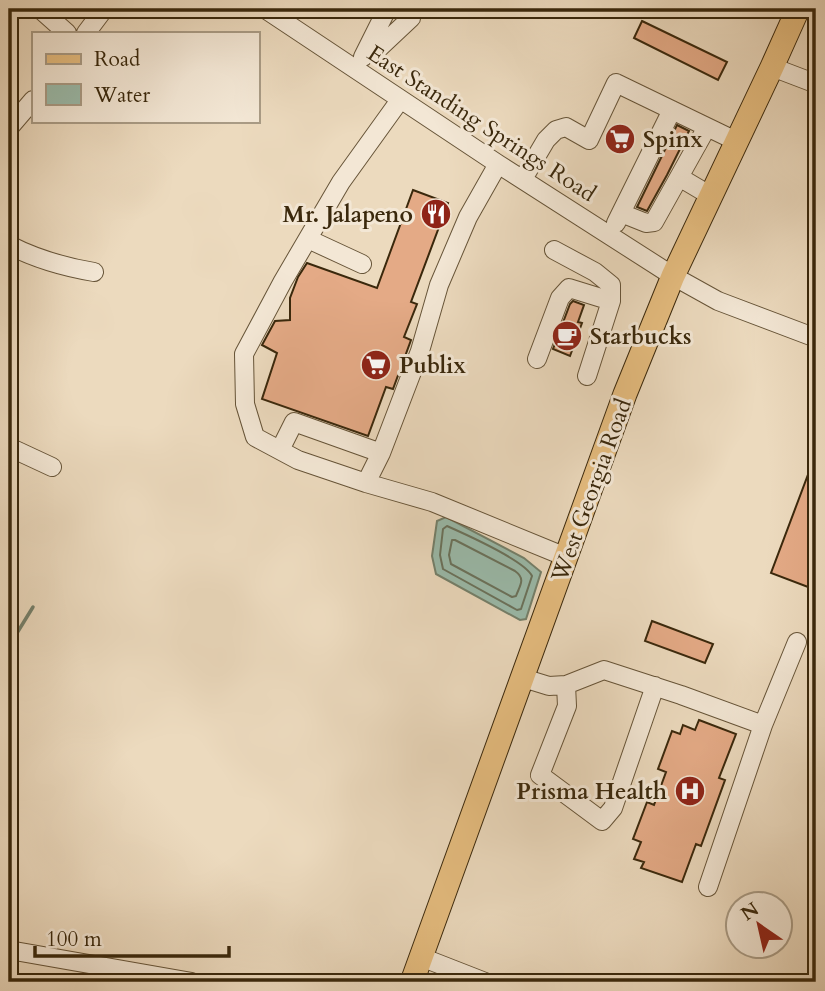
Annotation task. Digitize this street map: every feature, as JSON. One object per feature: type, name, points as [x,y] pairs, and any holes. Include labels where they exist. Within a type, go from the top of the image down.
[{"type":"main road","name":"West Georgia Road","points":[[412,982],[625,394],[673,276],[798,9]]},
{"type":"street","points":[[40,9],[66,32]]},
{"type":"street","points":[[87,32],[104,9]]},
{"type":"street","name":"East Standing Springs Road","points":[[265,9],[361,62],[400,100],[673,276],[718,301],[816,338]]},
{"type":"street","points":[[361,62],[387,9]]},
{"type":"street","points":[[361,62],[411,18],[410,13],[404,9]]},
{"type":"street","points":[[772,67],[814,83]]},
{"type":"street","points":[[523,179],[546,140],[556,130],[566,127],[589,140],[616,83],[736,141]]},
{"type":"street","points":[[400,100],[341,182],[244,354],[245,404],[255,437],[298,460],[432,502],[566,557]]},
{"type":"street","points":[[9,128],[32,101]]},
{"type":"street","points":[[610,236],[672,110]]},
{"type":"street","points":[[621,213],[646,223],[654,222],[707,127]]},
{"type":"street","points":[[366,483],[381,453],[420,351],[439,285],[468,217],[498,164]]},
{"type":"street","points":[[679,177],[711,196]]},
{"type":"street","points":[[308,239],[362,264]]},
{"type":"street","points":[[9,245],[39,258],[94,272]]},
{"type":"street","points":[[554,250],[595,272],[611,285],[611,301],[587,376]]},
{"type":"street","points":[[537,359],[560,298],[569,288],[611,301]]},
{"type":"street","points":[[280,450],[294,422],[381,453]]},
{"type":"street","points":[[9,447],[52,467]]},
{"type":"street","points":[[708,887],[763,725],[797,642]]},
{"type":"street","points":[[523,678],[549,686],[566,685],[604,670],[763,725]]},
{"type":"street","points":[[566,685],[567,706],[540,775],[602,821],[612,808],[655,686]]},
{"type":"street","points":[[9,950],[192,982]]},
{"type":"street","points":[[421,957],[485,982]]},
{"type":"water","points":[[446,517],[524,558],[541,572],[526,619],[520,620],[436,574],[432,556],[437,521]]},
{"type":"building","points":[[642,21],[727,62],[718,80],[634,38]]},
{"type":"building","name":"Spinx","points":[[677,125],[689,131],[647,211],[637,207]]},
{"type":"building","points":[[413,190],[448,203],[411,302],[417,304],[404,337],[411,340],[393,389],[386,387],[368,436],[262,399],[277,353],[262,345],[275,321],[290,320],[290,298],[307,263],[377,288]]},
{"type":"building","name":"Starbucks","points":[[573,301],[584,305],[578,322],[582,323],[570,356],[553,349]]},
{"type":"building","points":[[816,456],[816,590],[771,573]]},
{"type":"building","points":[[652,621],[713,644],[705,663],[645,641]]},
{"type":"building","name":"Prisma Health","points":[[699,720],[736,734],[719,778],[725,780],[701,846],[696,844],[682,882],[641,868],[644,862],[634,859],[641,842],[633,839],[647,802],[654,805],[666,772],[658,769],[672,731],[680,734],[683,725],[695,730]]},
{"type":"waterway","points":[[9,646],[33,607]]},
{"type":"place","name":"Spinx","points":[[620,139]]},
{"type":"place","name":"Mr. Jalapeno","points":[[436,214]]},
{"type":"place","name":"Starbucks","points":[[567,336]]},
{"type":"place","name":"Publix","points":[[376,365]]},
{"type":"place","name":"Prisma Health","points":[[690,791]]}]
